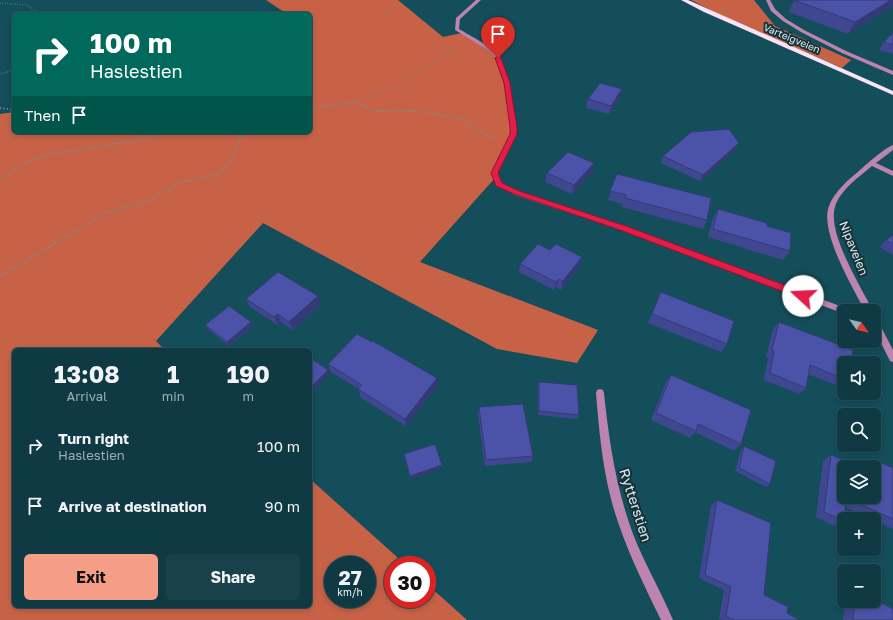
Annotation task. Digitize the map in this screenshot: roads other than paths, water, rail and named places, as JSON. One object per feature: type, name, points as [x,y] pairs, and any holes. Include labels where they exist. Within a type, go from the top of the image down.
[{"type":"main road","name":"Varteigveien","points":[[684,0],[706,11],[893,92]]},
{"type":"street","points":[[480,0],[458,19],[458,30],[488,48],[498,58],[507,83],[514,128],[513,134],[494,173],[499,184],[510,190],[623,228],[837,308]]},
{"type":"street","points":[[768,0],[770,8],[775,13],[797,29],[835,48],[893,73]]},
{"type":"street","name":"Nipaveien","points":[[866,304],[840,252],[831,226],[829,215],[835,200],[853,181],[893,146]]},
{"type":"street","points":[[872,164],[893,174]]},
{"type":"street","points":[[881,335],[893,358]]},
{"type":"street","name":"Rytterstien","points":[[600,393],[605,446],[614,489],[626,527],[666,620]]}]
